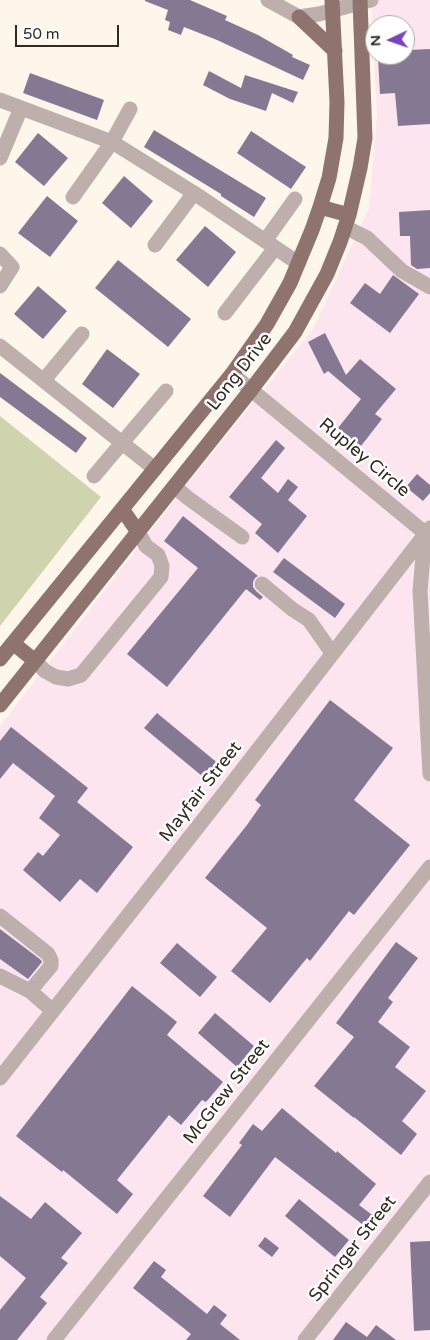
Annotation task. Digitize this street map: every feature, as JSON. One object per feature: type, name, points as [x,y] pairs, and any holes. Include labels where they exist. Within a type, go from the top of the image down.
[{"type":"main road","name":"Long Drive","points":[[0,705],[251,390],[295,332],[327,274],[347,221],[365,138],[364,1]]},
{"type":"main road","name":"Long Drive","points":[[0,659],[232,374],[267,324],[290,283],[320,207],[329,178],[336,138],[337,102],[333,5]]},
{"type":"main road","points":[[299,17],[335,51]]},
{"type":"main road","points":[[320,207],[347,221]]},
{"type":"main road","points":[[122,509],[138,532]]},
{"type":"main road","points":[[13,642],[35,661]]},
{"type":"street","points":[[268,0],[299,17],[319,14],[333,5],[364,1]]},
{"type":"street","points":[[0,100],[112,142],[194,193],[298,263]]},
{"type":"street","points":[[0,158],[21,108]]},
{"type":"street","points":[[74,197],[112,142],[130,109]]},
{"type":"street","points":[[155,245],[194,193]]},
{"type":"street","points":[[225,312],[270,245],[295,199]]},
{"type":"street","points":[[347,221],[402,271],[430,287]]},
{"type":"street","points":[[0,254],[12,267],[0,286]]},
{"type":"street","points":[[44,380],[82,334]]},
{"type":"street","points":[[0,346],[155,469]]},
{"type":"street","name":"Rupley Circle","points":[[232,374],[427,530]]},
{"type":"street","points":[[94,476],[166,391]]},
{"type":"street","points":[[175,486],[188,498],[242,537]]},
{"type":"street","points":[[427,530],[420,591],[430,774]]},
{"type":"street","name":"Mayfair Street","points":[[0,1078],[226,791],[427,530]]},
{"type":"street","points":[[35,661],[45,671],[56,677],[68,679],[80,675],[161,578],[162,566],[158,555],[146,546],[138,532]]},
{"type":"street","points":[[262,584],[292,609],[309,620],[332,653]]},
{"type":"street","name":"McGrew Street","points":[[54,1340],[430,867]]},
{"type":"street","points":[[0,916],[48,954],[51,960],[51,966],[30,991]]},
{"type":"street","points":[[0,976],[30,991],[53,1011]]},
{"type":"street","name":"Springer Street","points":[[305,1340],[430,1182]]},
{"type":"shaded area","points":[[371,0],[430,0],[430,1340],[0,1340],[0,726],[183,489],[313,329],[369,208],[377,116],[374,65],[415,65],[415,15],[372,15]]},
{"type":"green space","points":[[0,416],[101,497],[0,626]]},
{"type":"building","points":[[145,0],[190,0],[227,16],[225,20],[258,35],[293,55],[292,57],[310,65],[303,80],[217,40],[184,27],[181,35],[168,30],[170,22],[165,20],[168,10]]},
{"type":"building","points":[[430,49],[430,124],[398,126],[395,93],[380,94],[378,65],[415,65],[415,50]]},
{"type":"building","points":[[209,71],[241,88],[245,75],[298,92],[293,103],[272,93],[266,111],[230,99],[203,85]]},
{"type":"building","points":[[30,73],[104,100],[97,120],[23,93]]},
{"type":"building","points":[[154,130],[266,198],[254,217],[221,196],[221,194],[144,147]]},
{"type":"building","points":[[251,131],[306,167],[291,189],[237,153]]},
{"type":"building","points":[[38,133],[68,158],[44,186],[15,162]]},
{"type":"building","points":[[124,176],[153,201],[131,228],[102,203]]},
{"type":"building","points":[[47,196],[78,221],[50,257],[18,233]]},
{"type":"building","points":[[430,210],[430,268],[417,269],[411,265],[410,236],[400,236],[399,212]]},
{"type":"building","points":[[205,226],[236,252],[208,287],[176,260]]},
{"type":"building","points":[[118,260],[191,319],[168,347],[95,288]]},
{"type":"building","points":[[393,275],[419,294],[390,333],[350,303],[365,283],[380,294]]},
{"type":"building","points":[[38,286],[67,311],[43,339],[14,314]]},
{"type":"building","points":[[325,333],[346,375],[360,359],[396,389],[375,414],[382,419],[361,446],[338,428],[361,399],[328,371],[324,374],[308,342]]},
{"type":"building","points":[[107,349],[140,374],[113,408],[82,384]]},
{"type":"building","points":[[0,373],[87,438],[76,453],[0,397]]},
{"type":"building","points":[[276,440],[285,448],[261,478],[278,493],[288,479],[298,487],[288,500],[307,516],[278,553],[255,533],[262,524],[229,497]]},
{"type":"building","points":[[417,474],[430,485],[430,493],[423,501],[406,487]]},
{"type":"building","points":[[183,516],[258,576],[253,582],[253,587],[263,597],[260,600],[246,589],[167,687],[127,654],[198,568],[164,541]]},
{"type":"building","points":[[284,558],[345,604],[335,618],[273,572]]},
{"type":"building","points":[[330,700],[393,748],[354,800],[410,845],[354,915],[349,911],[310,961],[307,958],[270,1003],[231,971],[267,928],[205,878],[247,825],[261,805],[255,800]]},
{"type":"building","points":[[157,713],[220,765],[208,781],[144,728]]},
{"type":"building","points":[[11,727],[88,788],[77,802],[133,847],[97,893],[80,879],[60,902],[23,870],[38,852],[43,856],[60,835],[39,818],[55,796],[13,763],[0,779],[0,741]]},
{"type":"building","points":[[0,929],[41,960],[42,962],[28,979],[0,959]]},
{"type":"building","points":[[396,942],[418,958],[388,998],[393,1002],[378,1022],[410,1047],[395,1067],[426,1091],[402,1121],[417,1134],[401,1155],[314,1086],[354,1037],[336,1023]]},
{"type":"building","points":[[177,943],[217,977],[200,997],[160,963]]},
{"type":"building","points":[[132,986],[177,1022],[167,1035],[223,1082],[206,1102],[202,1100],[181,1125],[169,1115],[117,1180],[133,1194],[117,1214],[63,1170],[62,1172],[16,1136]]},
{"type":"building","points":[[215,1013],[254,1046],[237,1067],[198,1033]]},
{"type":"building","points":[[282,1108],[376,1184],[359,1205],[379,1220],[371,1231],[275,1157],[230,1217],[203,1196],[242,1145],[239,1143],[253,1124],[262,1131]]},
{"type":"building","points":[[0,1196],[31,1219],[45,1202],[82,1233],[61,1258],[68,1263],[40,1297],[47,1303],[17,1340],[0,1340],[0,1310],[26,1278],[0,1256]]},
{"type":"building","points":[[299,1199],[349,1240],[335,1257],[285,1216]]},
{"type":"building","points":[[265,1237],[279,1248],[272,1257],[258,1246]]},
{"type":"building","points":[[430,1241],[430,1330],[414,1331],[410,1242]]},
{"type":"building","points":[[154,1261],[166,1270],[161,1277],[207,1314],[214,1305],[227,1315],[220,1324],[240,1340],[186,1340],[191,1334],[133,1288]]},
{"type":"building","points":[[346,1322],[367,1337],[376,1325],[396,1340],[333,1340]]}]
